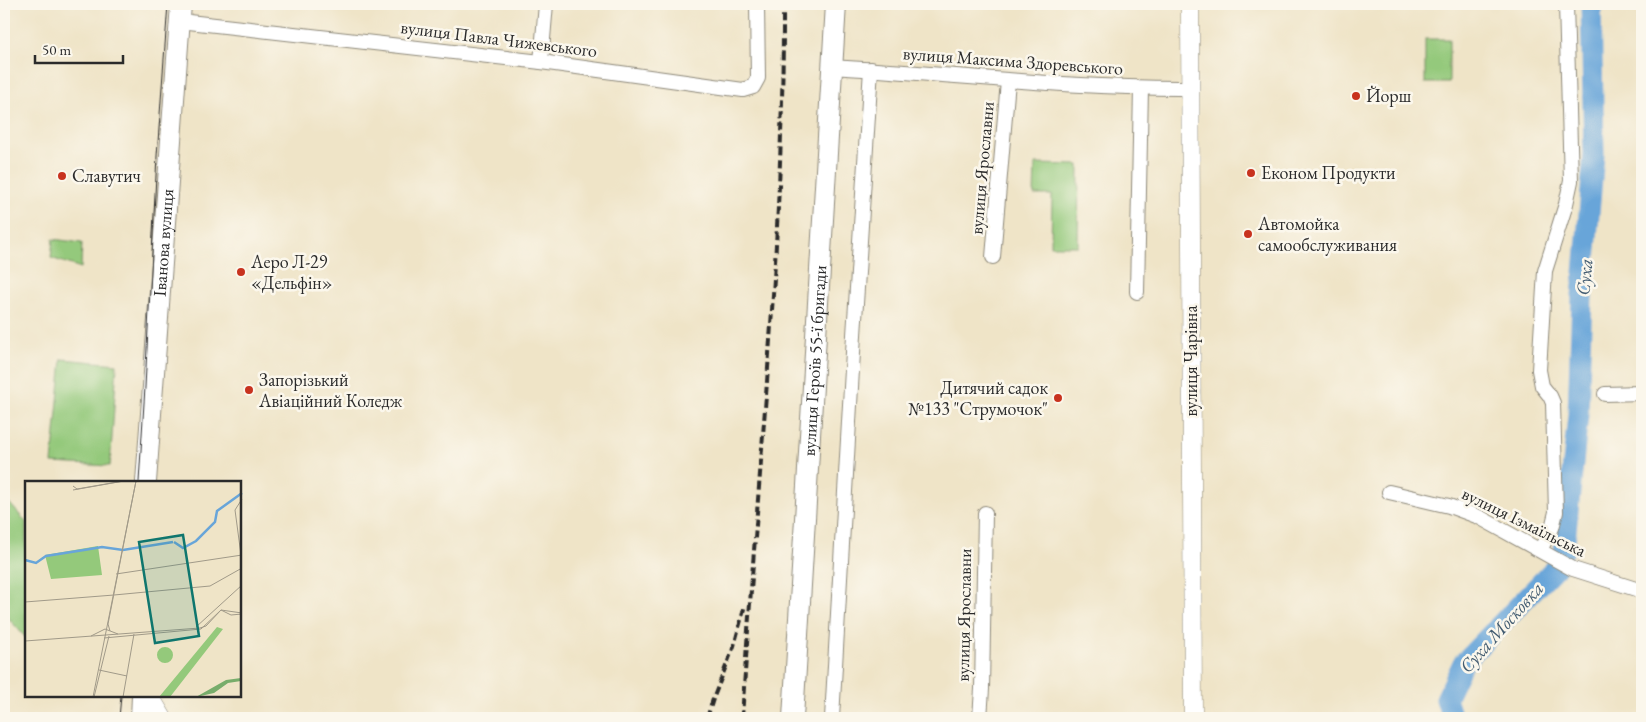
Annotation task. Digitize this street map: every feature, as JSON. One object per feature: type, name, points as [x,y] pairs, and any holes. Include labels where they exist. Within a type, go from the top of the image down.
[{"type":"main road","name":"вулиця Героїв 55-ї бригади","points":[[793,718],[836,4]]},
{"type":"main road","name":"Іванова вулиця","points":[[146,481],[185,13]]},
{"type":"main road","name":"Іванова вулиця","points":[[156,481],[185,13]]},
{"type":"main road","points":[[130,718],[131,697]]},
{"type":"main road","points":[[141,718],[142,697]]},
{"type":"street","points":[[541,62],[546,4]]},
{"type":"street","name":"вулиця Павла Чижевського","points":[[185,13],[743,90],[753,87],[758,78],[757,4]]},
{"type":"street","name":"вулиця Чарівна","points":[[1190,4],[1193,718]]},
{"type":"street","points":[[1540,550],[1552,528],[1556,512],[1553,403],[1542,386],[1539,370],[1545,271],[1566,204],[1571,181],[1566,4]]},
{"type":"street","name":"вулиця Максима Здоревського","points":[[832,67],[1008,81],[1141,88],[1191,88]]},
{"type":"street","points":[[832,718],[871,69]]},
{"type":"street","name":"вулиця Ярославни","points":[[994,257],[1008,81]]},
{"type":"street","points":[[1137,292],[1141,88]]},
{"type":"street","points":[[1605,394],[1642,393]]},
{"type":"street","name":"вулиця Ізмаїльська","points":[[1389,492],[1449,506],[1479,517],[1573,569],[1642,591]]},
{"type":"street","name":"вулиця Ярославни","points":[[980,718],[985,513]]},
{"type":"street","points":[[151,697],[163,718]]},
{"type":"green space","points":[[1425,39],[1449,39],[1449,83],[1425,83]]},
{"type":"green space","points":[[1035,164],[1079,165],[1078,246],[1051,246],[1052,195],[1034,195]]},
{"type":"green space","points":[[53,239],[82,243],[81,268],[51,258]]},
{"type":"green space","points":[[62,359],[117,364],[110,466],[52,463]]},
{"type":"green space","points":[[4,497],[25,521],[25,637],[4,613]]},
{"type":"waterway","name":"Суха","points":[[1564,550],[1578,415],[1582,297],[1594,154],[1591,4]]},
{"type":"waterway","name":"Суха Московка","points":[[1452,718],[1446,699],[1463,663],[1556,567]]},
{"type":"tram line","points":[[139,481],[157,156],[168,4]]},
{"type":"tram line","points":[[119,718],[121,697]]},
{"type":"railway","points":[[742,718],[774,272],[782,93],[783,4]]},
{"type":"railway","points":[[707,718],[734,646],[745,605]]},
{"type":"place","name":"Йорш","points":[[1356,96]]},
{"type":"place","name":"Економ Продукти","points":[[1251,173]]},
{"type":"place","name":"Славутич","points":[[62,176]]},
{"type":"place","name":"Автомойка самообслуживания","points":[[1248,234]]},
{"type":"place","name":"Аеро Л-29 «Дельфін»","points":[[241,272]]},
{"type":"place","name":"Запорізький Авіаційний Коледж","points":[[249,390]]},
{"type":"place","name":"Дитячий садок №133 \"Струмочок\"","points":[[1058,398]]}]
